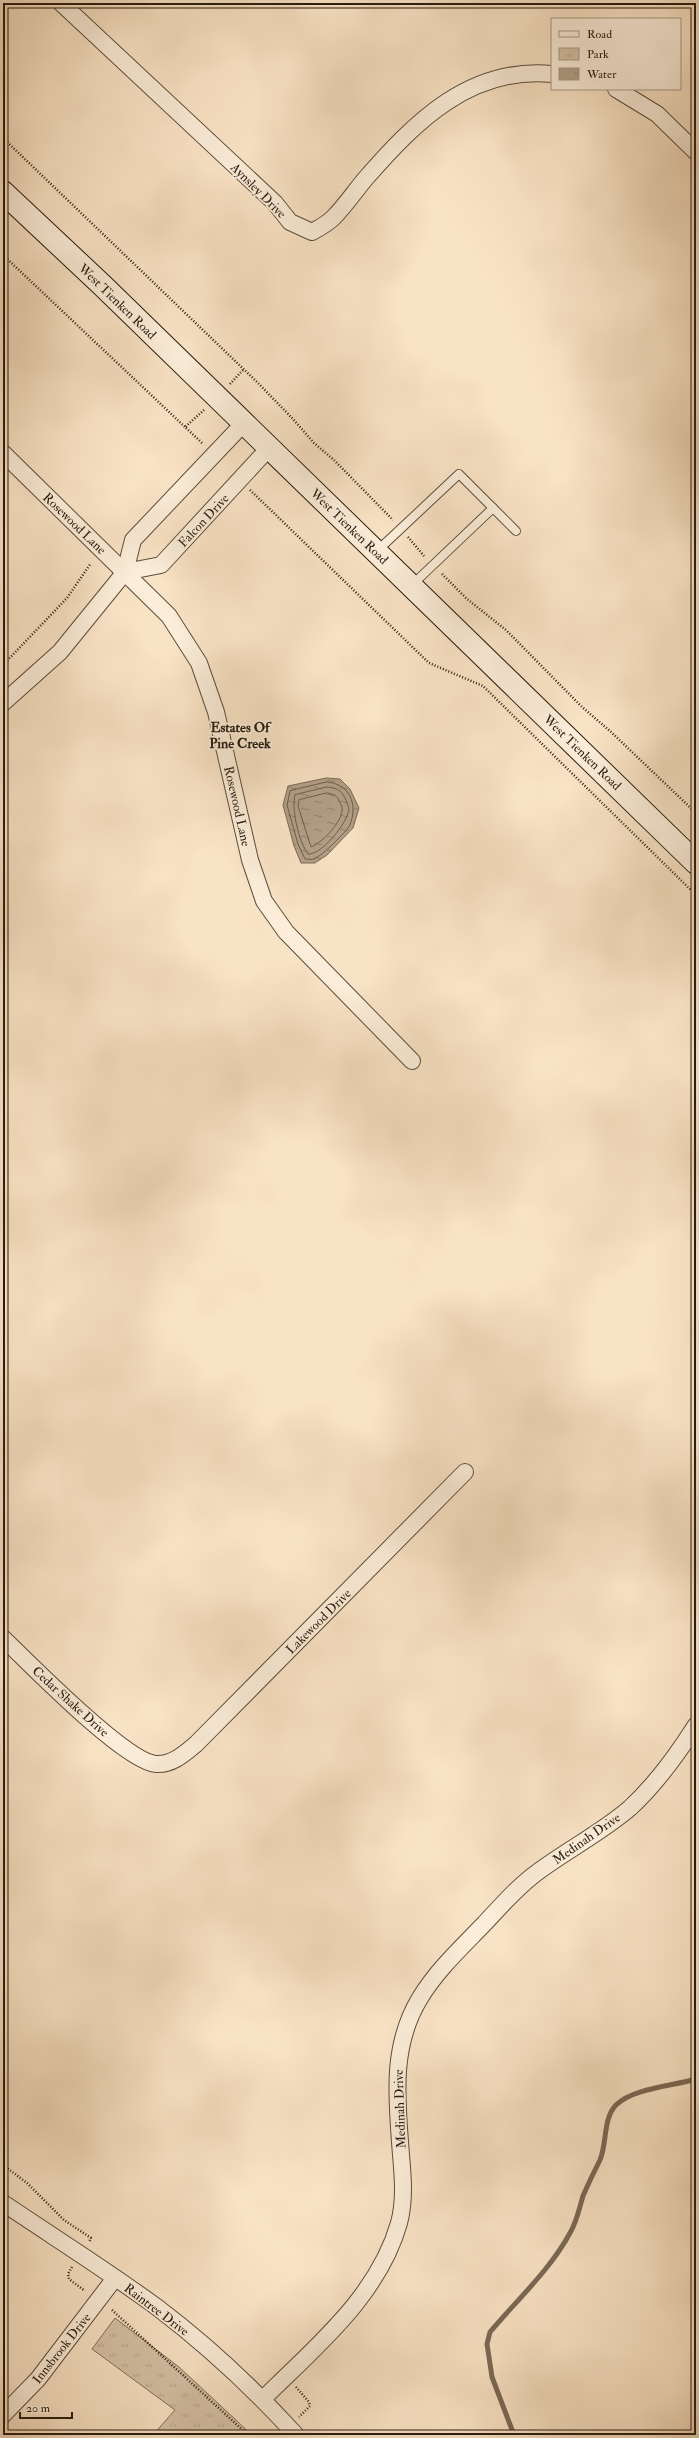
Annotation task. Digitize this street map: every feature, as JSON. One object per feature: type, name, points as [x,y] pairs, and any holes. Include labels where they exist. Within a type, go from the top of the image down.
[{"type":"street","name":"Aynsley Drive","points":[[61,3],[275,204],[290,222],[312,232],[332,219],[404,135],[440,105],[471,88],[499,78],[535,72],[551,74]]},
{"type":"street","points":[[618,90],[657,114],[696,152]]},
{"type":"street","name":"West Tienken Road","points":[[3,192],[244,423],[696,863]]},
{"type":"street","points":[[3,703],[60,652],[125,572],[133,540],[244,423]]},
{"type":"street","name":"Falcon Drive","points":[[125,572],[161,565],[269,448]]},
{"type":"street","name":"Rosewood Lane","points":[[3,453],[169,616],[199,663],[216,712],[250,860],[264,901],[286,932],[412,1061]]},
{"type":"street","name":"Lakewood Drive","points":[[166,1762],[178,1759],[196,1744],[465,1472]]},
{"type":"street","name":"Cedar Shake Drive","points":[[3,1638],[86,1718],[136,1756],[155,1764],[166,1762]]},
{"type":"street","name":"Medinah Drive","points":[[263,2399],[366,2292],[388,2254],[399,2221],[403,2185],[396,2094],[398,2063],[405,2028],[420,1999],[436,1974],[537,1872],[630,1808],[659,1777],[696,1725]]},
{"type":"street","name":"Raintree Drive","points":[[3,2203],[115,2278],[195,2338],[263,2399],[292,2431]]},
{"type":"street","name":"Innsbrook Drive","points":[[3,2416],[38,2380],[115,2278]]},
{"type":"lane","points":[[376,552],[459,474],[516,531]]},
{"type":"lane","points":[[411,586],[493,508]]},
{"type":"path","points":[[3,138],[257,382],[314,443],[334,460],[467,599],[506,630],[582,708],[610,731],[696,813]]},
{"type":"path","points":[[3,255],[214,455]]},
{"type":"path","points":[[186,427],[217,398]]},
{"type":"path","points":[[240,480],[429,663],[483,686],[696,895]]},
{"type":"path","points":[[286,2376],[309,2402],[310,2406],[292,2431]]},
{"type":"green space","points":[[115,2318],[179,2367],[252,2435],[153,2435],[175,2410],[92,2349]]},
{"type":"water","points":[[326,778],[340,779],[350,789],[359,808],[353,828],[327,855],[315,863],[301,863],[294,846],[283,805],[288,786]]},
{"type":"waterway","points":[[514,2435],[492,2377],[487,2344],[490,2332],[553,2260],[570,2233],[583,2196],[600,2160],[609,2117],[616,2105],[623,2099],[643,2091],[696,2079]]},
{"type":"district","name":"Estates Of Pine Creek","points":[[240,736]]}]
